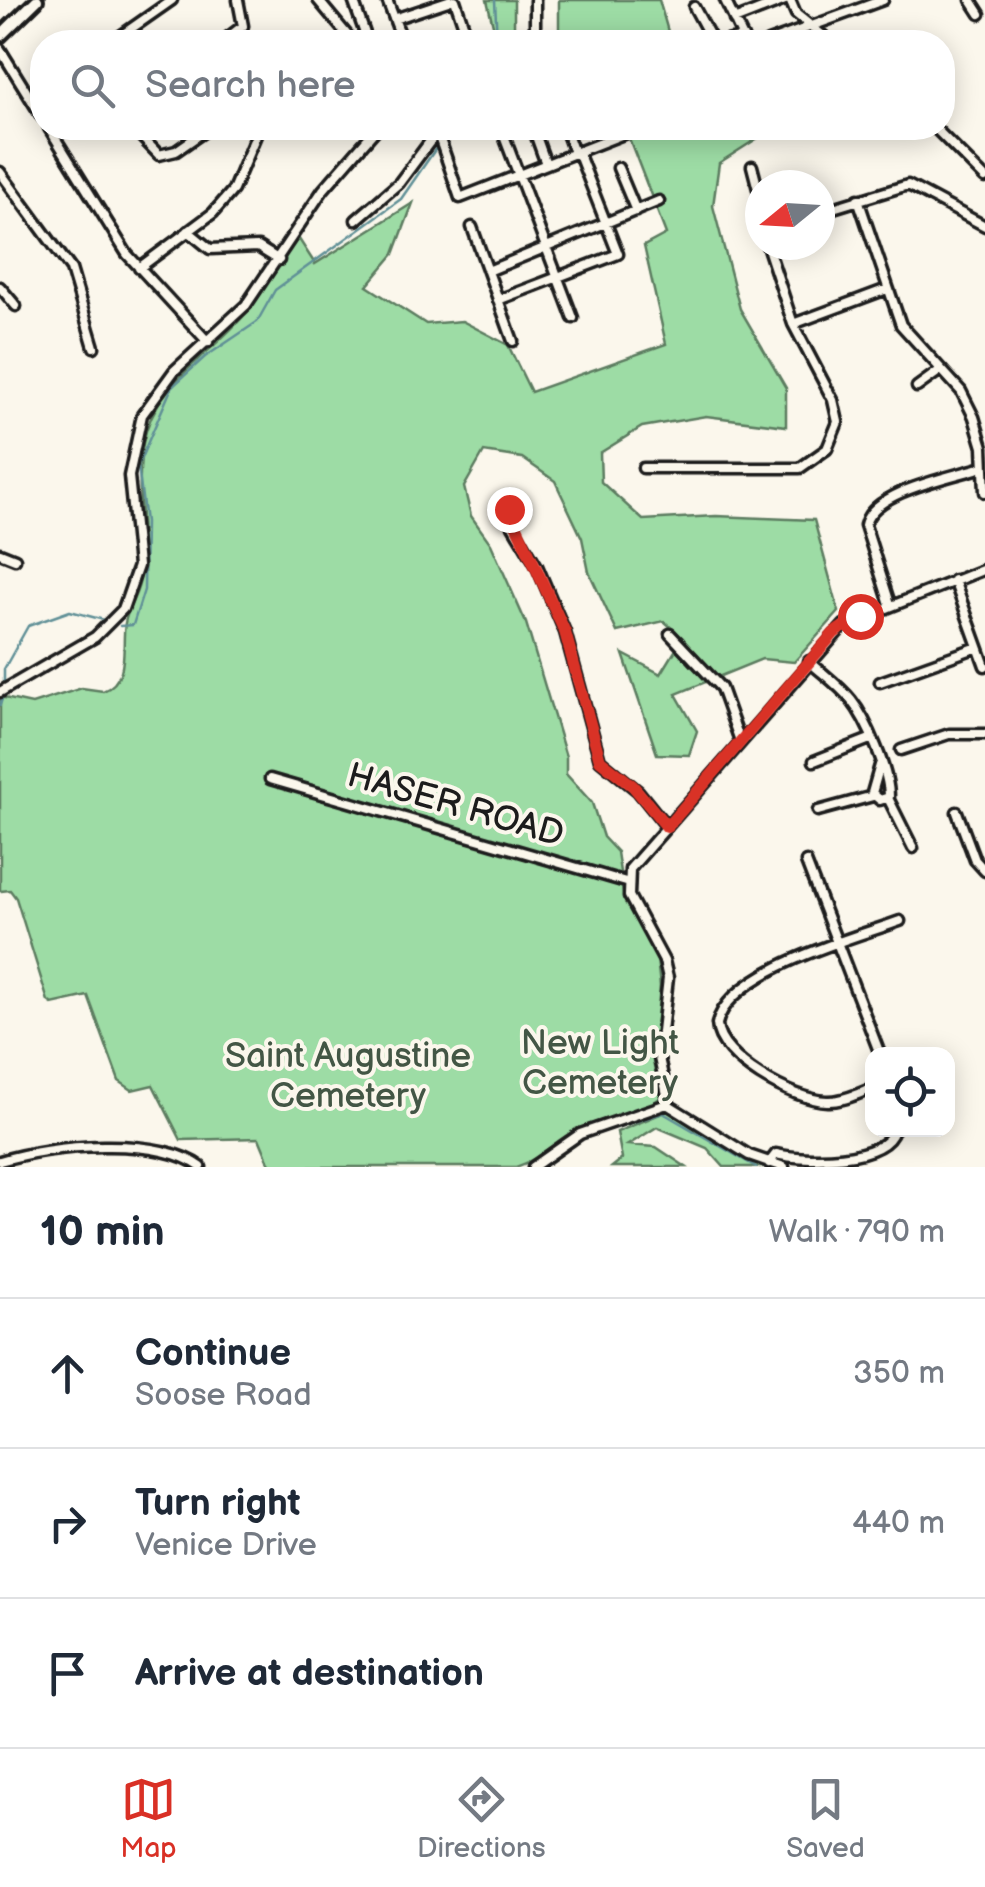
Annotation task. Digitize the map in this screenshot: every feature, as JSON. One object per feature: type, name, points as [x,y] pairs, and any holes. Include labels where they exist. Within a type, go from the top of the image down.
[{"type":"main road","points":[[0,36],[38,0]]},
{"type":"street","points":[[129,30],[172,0]]},
{"type":"street","points":[[237,30],[242,26],[238,0]]},
{"type":"street","points":[[318,0],[343,30]]},
{"type":"street","points":[[353,0],[364,30]]},
{"type":"street","points":[[387,0],[398,30]]},
{"type":"street","points":[[394,19],[452,0],[465,30]]},
{"type":"street","points":[[533,30],[535,0]]},
{"type":"street","points":[[725,0],[739,30]]},
{"type":"street","points":[[753,0],[755,10]]},
{"type":"street","points":[[734,20],[788,0],[814,30]]},
{"type":"street","points":[[802,30],[883,0]]},
{"type":"street","points":[[971,0],[980,14]]},
{"type":"street","points":[[694,6],[707,30]]},
{"type":"street","points":[[0,49],[30,98]]},
{"type":"street","points":[[57,140],[140,268],[208,342]]},
{"type":"street","points":[[145,140],[159,155],[167,155],[190,140]]},
{"type":"street","points":[[140,268],[213,213],[233,190],[254,140]]},
{"type":"street","points":[[4,689],[95,637],[123,609],[138,566],[129,476],[136,428],[165,380],[246,305],[343,166],[366,140]]},
{"type":"street","points":[[356,220],[399,183],[432,140]]},
{"type":"street","points":[[440,140],[460,198],[608,140]]},
{"type":"street","points":[[505,140],[574,318]]},
{"type":"street","points":[[537,140],[546,164]]},
{"type":"street","points":[[498,300],[618,254],[570,140]]},
{"type":"street","points":[[947,140],[985,178]]},
{"type":"street","points":[[752,166],[753,170]]},
{"type":"street","points":[[618,168],[636,211]]},
{"type":"street","points":[[0,172],[71,269],[94,347]]},
{"type":"street","points":[[835,207],[908,185],[985,226]]},
{"type":"street","points":[[858,199],[901,325],[961,391],[974,418],[985,492]]},
{"type":"street","points":[[488,272],[659,202]]},
{"type":"street","points":[[472,227],[512,341]]},
{"type":"street","points":[[188,230],[210,249],[258,246],[279,260]]},
{"type":"street","points":[[643,468],[800,468],[827,449],[838,422],[834,400],[793,324],[772,260]]},
{"type":"street","points":[[0,287],[16,306]]},
{"type":"street","points":[[793,324],[886,289]]},
{"type":"street","points":[[917,388],[939,371]]},
{"type":"street","points":[[890,604],[865,525],[867,514],[881,500],[983,467]]},
{"type":"street","points":[[510,497],[513,526],[537,566],[565,632],[600,760],[633,786],[667,827]]},
{"type":"street","points":[[0,553],[15,559]]},
{"type":"street","points":[[784,1167],[742,1151],[669,1104],[659,1058],[666,968],[626,882],[630,869],[844,625],[985,569]]},
{"type":"street","points":[[954,580],[985,666]]},
{"type":"street","points":[[670,634],[720,688],[740,741]]},
{"type":"street","points":[[880,682],[978,647]]},
{"type":"street","points":[[808,662],[852,701],[889,788],[888,798],[913,848]]},
{"type":"street","points":[[901,750],[953,733],[985,734]]},
{"type":"street","points":[[814,760],[870,739]]},
{"type":"street","points":[[873,796],[880,764]]},
{"type":"street","name":"HASER ROAD","points":[[270,778],[626,882]]},
{"type":"street","points":[[818,811],[856,805],[873,796],[888,798]]},
{"type":"street","points":[[957,812],[975,860],[985,871]]},
{"type":"street","points":[[806,862],[877,1047]]},
{"type":"street","points":[[865,1090],[829,1101],[786,1089],[754,1070],[718,1035],[721,1011],[736,995],[790,961],[900,921]]},
{"type":"street","points":[[537,1166],[580,1134],[669,1104]]},
{"type":"street","points":[[769,1163],[776,1154],[808,1162],[878,1149],[892,1137]]},
{"type":"street","points":[[0,1161],[92,1147],[178,1154],[202,1167]]},
{"type":"green space","points":[[487,0],[514,0],[514,30],[494,30]]},
{"type":"green space","points":[[559,0],[659,0],[668,30],[559,30]]},
{"type":"green space","points":[[630,140],[755,140],[719,163],[713,206],[740,309],[786,388],[786,426],[706,416],[642,427],[600,453],[601,482],[643,520],[716,516],[814,520],[839,612],[794,662],[762,659],[676,694],[697,731],[689,755],[657,754],[623,654],[661,674],[683,638],[664,621],[617,632],[589,572],[582,538],[555,481],[522,458],[484,452],[464,487],[471,516],[491,544],[526,623],[566,757],[566,774],[592,803],[603,837],[617,852],[624,899],[657,959],[660,986],[653,1062],[661,1097],[642,1109],[578,1129],[516,1167],[271,1167],[259,1138],[181,1140],[153,1085],[132,1090],[119,1081],[88,996],[52,1004],[48,1001],[16,898],[10,890],[0,891],[0,697],[32,704],[82,688],[103,691],[118,679],[125,623],[140,580],[141,459],[149,421],[171,386],[246,313],[297,236],[315,264],[413,203],[394,254],[367,286],[426,324],[462,321],[508,345],[531,392],[666,344],[644,246],[666,234]]},
{"type":"green space","points":[[667,1111],[766,1167],[724,1167],[707,1148],[657,1127],[628,1145],[656,1147],[686,1167],[612,1167],[622,1159],[617,1132]]},
{"type":"waterway","points":[[495,0],[496,30]]},
{"type":"waterway","points":[[120,626],[133,625],[144,590],[145,522],[138,465],[172,387],[205,357],[257,322],[275,290],[401,199],[442,140]]},
{"type":"waterway","points":[[4,685],[4,669],[28,626],[70,611],[104,620]]},
{"type":"waterway","points":[[0,705],[4,693]]},
{"type":"waterway","points":[[589,1136],[663,1113],[756,1167]]},
{"type":"route","points":[[509,509],[515,530],[537,566],[565,632],[600,760],[609,772],[633,786],[667,827],[834,633],[860,616]]},
{"type":"park label","name":"New Light Cemetery","points":[[600,1062]]},
{"type":"park label","name":"Saint Augustine Cemetery","points":[[348,1075]]}]
